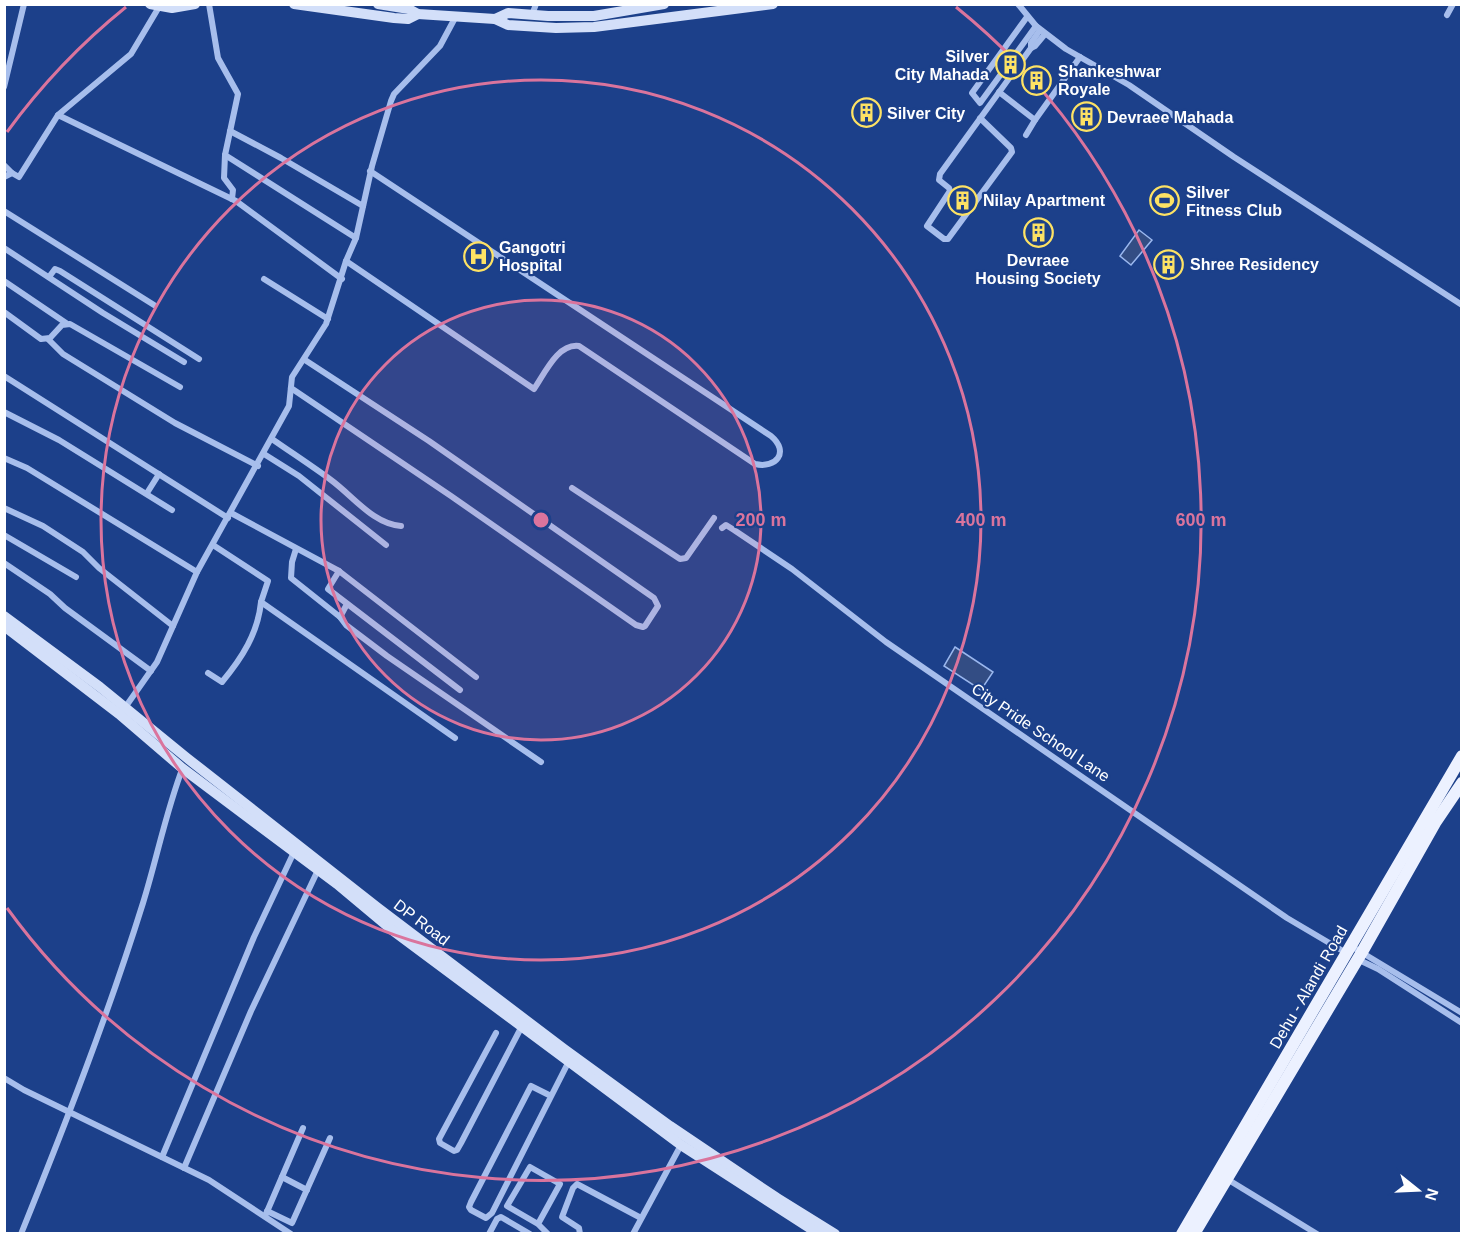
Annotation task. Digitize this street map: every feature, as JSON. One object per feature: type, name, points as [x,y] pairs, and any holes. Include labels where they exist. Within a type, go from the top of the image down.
[{"type":"main road","name":"Dehu - Alandi Road","points":[[1194,1233],[1227,1179],[1354,953],[1461,756]]},
{"type":"main road","name":"Dehu - Alandi Road","points":[[1182,1233],[1461,783]]},
{"type":"street","points":[[4,87],[24,4]]},
{"type":"street","points":[[4,165],[19,177],[58,115],[131,54],[154,6],[172,8],[195,4]]},
{"type":"street","points":[[208,4],[218,58],[238,94],[225,155],[224,178],[233,190],[232,199]]},
{"type":"street","points":[[294,4],[394,18],[408,19],[417,14]]},
{"type":"street","points":[[378,4],[409,9],[417,14],[495,19],[508,25],[556,28],[594,27],[773,4]]},
{"type":"street","points":[[495,19],[508,13],[534,10],[580,17],[664,4]]},
{"type":"street","points":[[1018,4],[1040,30],[1080,57],[1129,85],[1234,157],[1461,305]]},
{"type":"street","points":[[1447,15],[1453,4]]},
{"type":"street","points":[[1027,17],[972,93],[980,103],[1040,30]]},
{"type":"street","points":[[122,711],[152,671],[197,572],[290,406],[292,377],[305,360],[328,319],[346,261],[356,238],[370,171],[387,109],[394,94],[441,46],[455,18]]},
{"type":"street","points":[[980,118],[1011,147],[1012,152],[948,238],[944,239],[927,226],[950,191],[938,177],[980,118],[1031,48],[1031,43],[1040,30]]},
{"type":"street","points":[[1026,135],[1080,57]]},
{"type":"street","points":[[999,92],[1035,120]]},
{"type":"street","points":[[58,115],[232,199],[342,279]]},
{"type":"street","points":[[230,131],[363,206]]},
{"type":"street","points":[[225,155],[356,238]]},
{"type":"street","points":[[346,261],[534,389],[562,350],[571,345],[579,346],[754,464],[764,466],[774,463],[778,458],[780,449],[777,441],[771,436],[370,171]]},
{"type":"street","points":[[4,177],[12,172]]},
{"type":"street","points":[[4,211],[154,305]]},
{"type":"street","points":[[4,248],[184,362]]},
{"type":"street","points":[[49,277],[55,269],[60,271],[199,359]]},
{"type":"street","points":[[264,279],[328,319]]},
{"type":"street","points":[[4,281],[66,323],[180,387]]},
{"type":"street","points":[[4,312],[41,339],[48,339],[66,323]]},
{"type":"street","points":[[48,339],[63,354],[175,423],[258,466]]},
{"type":"street","points":[[291,388],[636,625],[645,626],[658,606],[654,598],[439,448],[305,360]]},
{"type":"street","points":[[4,376],[159,474],[230,515],[339,572],[476,677]]},
{"type":"street","points":[[4,412],[59,440],[172,510]]},
{"type":"street","points":[[272,439],[332,481],[380,519],[391,525],[401,526]]},
{"type":"street","points":[[264,454],[299,476],[386,545]]},
{"type":"street","points":[[4,458],[27,468],[197,572]]},
{"type":"street","points":[[147,493],[159,474]]},
{"type":"street","points":[[572,488],[680,559],[686,558],[714,518]]},
{"type":"street","points":[[4,508],[43,526],[83,552],[99,568],[173,626]]},
{"type":"street","name":"City Pride School Lane","points":[[724,527],[792,569],[886,642],[1287,918],[1354,953]]},
{"type":"street","points":[[4,535],[76,578]]},
{"type":"street","points":[[208,673],[222,682],[241,658],[254,633],[268,581],[213,545]]},
{"type":"street","points":[[296,549],[291,578],[387,656],[541,762]]},
{"type":"street","points":[[4,563],[50,594],[65,608],[152,671]]},
{"type":"street","points":[[339,572],[328,589],[460,690]]},
{"type":"street","points":[[261,602],[455,738]]},
{"type":"street","points":[[340,617],[347,604]]},
{"type":"street","name":"DP Road","points":[[4,616],[36,645],[122,711],[392,930],[522,1026],[571,1058]]},
{"type":"street","name":"DP Road","points":[[4,626],[36,645]]},
{"type":"street","points":[[21,1233],[106,1012],[144,902],[173,795],[185,763]]},
{"type":"street","name":"DP Road","points":[[185,763],[378,908],[571,1058],[684,1141],[819,1233]]},
{"type":"street","points":[[162,1157],[249,948],[294,852]]},
{"type":"street","points":[[184,1168],[251,1011],[318,870]]},
{"type":"street","points":[[1354,953],[1461,1013]]},
{"type":"street","points":[[1354,953],[1461,1023]]},
{"type":"street","points":[[496,1033],[439,1139],[440,1143],[454,1150],[457,1150],[461,1143],[522,1026]]},
{"type":"street","points":[[550,1096],[531,1086],[471,1202],[469,1207],[471,1210],[486,1218],[492,1213],[571,1058]]},
{"type":"street","points":[[4,1078],[209,1180],[266,1214],[291,1233]]},
{"type":"street","points":[[266,1214],[303,1128]]},
{"type":"street","points":[[266,1214],[292,1223],[330,1138]]},
{"type":"street","points":[[633,1233],[684,1141]]},
{"type":"street","name":"DP Road","points":[[684,1141],[835,1233]]},
{"type":"street","points":[[538,1224],[560,1184],[530,1167],[507,1206],[538,1224],[548,1233]]},
{"type":"street","points":[[282,1178],[307,1190]]},
{"type":"street","points":[[1227,1179],[1317,1233]]},
{"type":"street","points":[[580,1233],[579,1228],[562,1217],[573,1188],[578,1184],[641,1218]]},
{"type":"street","points":[[489,1233],[497,1219],[501,1217],[530,1233]]},
{"type":"water","points":[[1139,230],[1152,240],[1131,265],[1120,256]]},
{"type":"water","points":[[955,647],[993,672],[981,690],[944,666]]},
{"type":"place","name":"Silver City Mahada","points":[[1010,65]]},
{"type":"place","name":"Shankeshwar Royale","points":[[1037,80]]},
{"type":"place","name":"Silver City","points":[[866,113]]},
{"type":"place","name":"Devraee Mahada","points":[[1086,117]]},
{"type":"place","name":"Nilay Apartment","points":[[962,200]]},
{"type":"place","name":"Silver Fitness Club","points":[[1165,201]]},
{"type":"place","name":"Devraee Housing Society","points":[[1038,232]]},
{"type":"place","name":"Gangotri Hospital","points":[[478,256]]},
{"type":"place","name":"Shree Residency","points":[[1169,264]]}]
